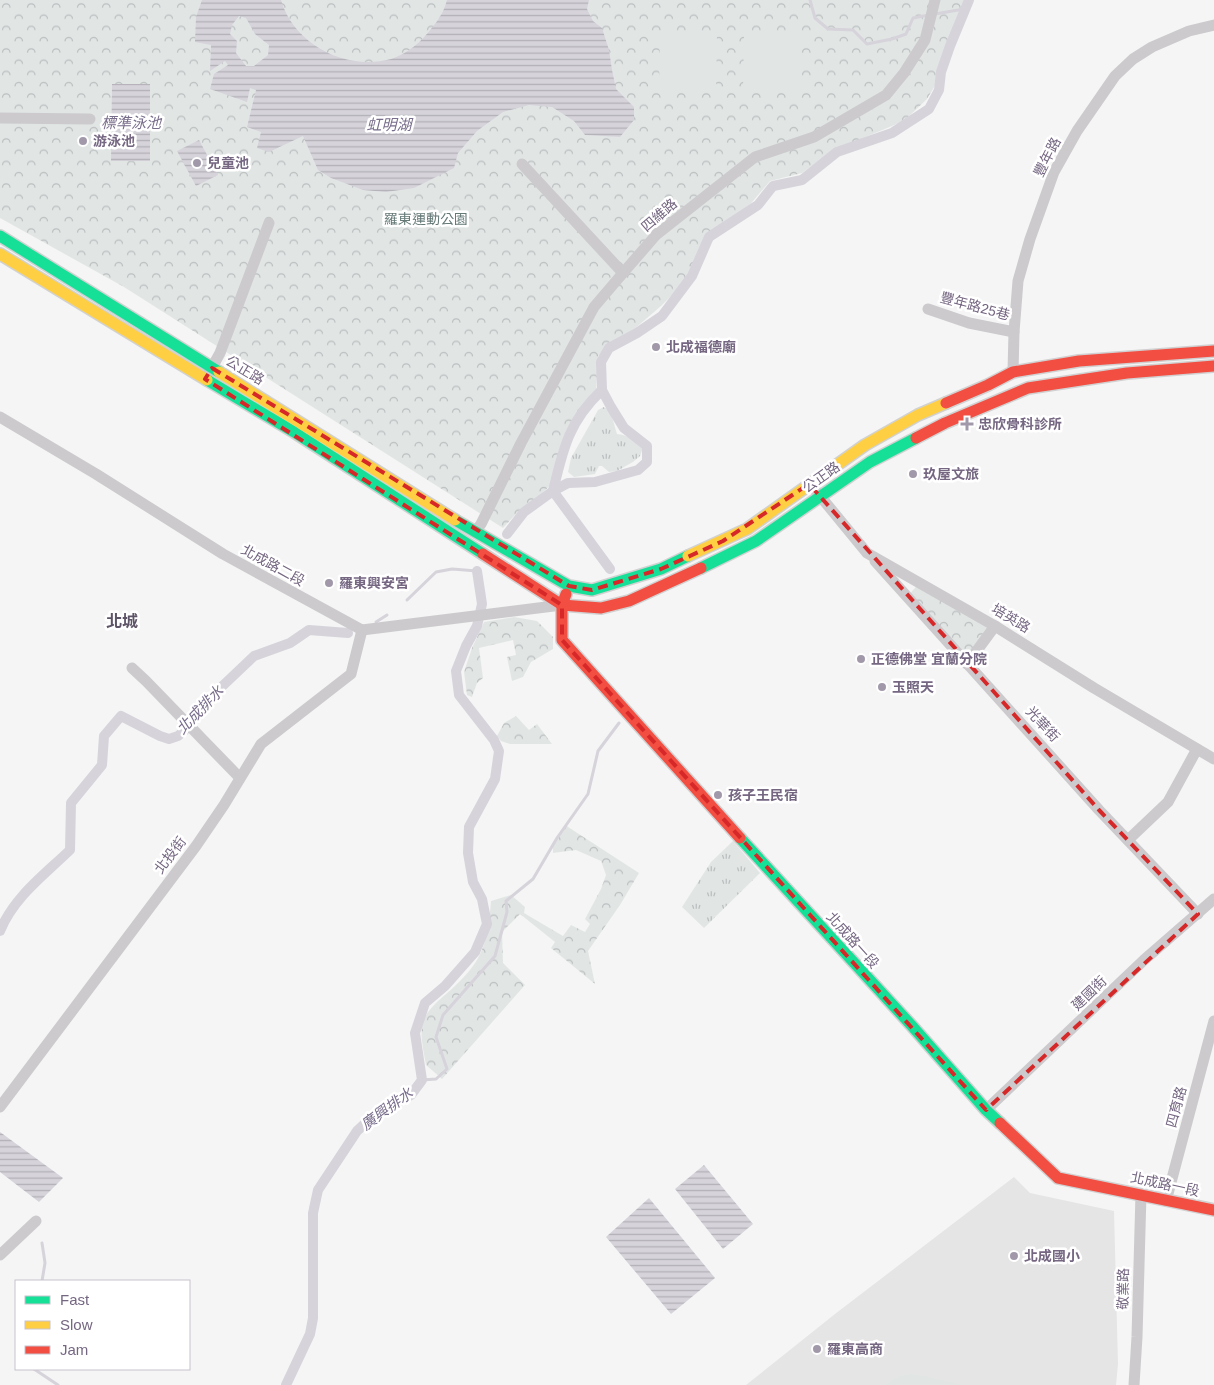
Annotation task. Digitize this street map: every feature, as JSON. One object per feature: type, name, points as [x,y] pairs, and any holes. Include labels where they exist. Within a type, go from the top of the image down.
[{"type":"street","name":"四維路","points":[[475,532],[481,524],[521,443],[594,307],[656,235],[755,157],[814,137],[886,95],[904,73],[924,40],[934,4]]},
{"type":"street","name":"豐年路","points":[[1013,372],[1018,281],[1030,239],[1054,172],[1077,131],[1115,76],[1133,59],[1152,47],[1189,31],[1214,25]]},
{"type":"street","points":[[0,118],[90,119]]},
{"type":"street","points":[[522,164],[623,273]]},
{"type":"street","points":[[205,379],[220,353],[269,223]]},
{"type":"street","name":"公正路","points":[[0,236],[475,532],[569,586],[592,590],[661,569],[747,529],[865,444],[902,424],[1013,372],[1079,361],[1214,351]]},
{"type":"street","name":"公正路","points":[[0,254],[294,432],[562,605],[601,608],[628,601],[651,591],[756,541],[870,462],[945,423],[1028,388],[1127,373],[1214,366]]},
{"type":"street","name":"豐年路25巷","points":[[928,309],[969,323],[1014,332]]},
{"type":"street","name":"北成路二段","points":[[0,416],[223,554],[362,630]]},
{"type":"street","name":"培英路","points":[[809,484],[867,552],[995,626],[1094,688],[1214,759]]},
{"type":"street","points":[[467,544],[475,532]]},
{"type":"street","name":"光華街","points":[[867,552],[908,596],[966,664],[1198,914]]},
{"type":"street","name":"北成路一段","points":[[569,586],[562,605],[562,640],[769,872],[912,1026],[986,1110],[1058,1178],[1214,1210]]},
{"type":"street","points":[[362,630],[562,605]]},
{"type":"street","points":[[966,664],[995,626]]},
{"type":"street","name":"北投街","points":[[0,1107],[196,846],[224,805],[261,744],[351,674],[362,630]]},
{"type":"street","points":[[132,668],[240,778]]},
{"type":"street","points":[[1128,840],[1168,802],[1197,749]]},
{"type":"street","name":"建國街","points":[[986,1110],[1144,960],[1214,899]]},
{"type":"street","name":"四育路","points":[[1166,1201],[1214,1021]]},
{"type":"street","name":"敬業路","points":[[1134,1385],[1141,1194]]},
{"type":"street","points":[[0,1256],[36,1221]]},
{"type":"highlighted area","points":[[212,368],[569,586],[592,590],[661,569],[723,541],[809,484],[1099,810],[1198,914],[986,1110],[562,640],[562,605],[205,379]]},
{"type":"shaded area","name":"北成國小","points":[[1014,1177],[1030,1193],[1114,1211],[1118,1364],[1116,1385],[746,1385],[835,1314]]},
{"type":"green space","name":"羅東運動公園","points":[[0,0],[967,0],[960,12],[945,69],[927,99],[904,121],[832,151],[802,173],[770,181],[742,214],[707,243],[685,282],[625,337],[598,356],[596,391],[564,444],[555,481],[525,509],[516,514],[503,528],[124,287],[0,218]]},
{"type":"green space","points":[[660,31],[717,32],[716,90],[659,89]]},
{"type":"green space","points":[[744,33],[802,33],[802,91],[743,91]]},
{"type":"green space","points":[[604,407],[611,416],[617,434],[631,438],[643,448],[640,456],[617,471],[609,472],[602,466],[599,466],[595,474],[574,477],[568,472],[571,458],[598,410]]},
{"type":"green space","points":[[920,582],[995,626],[967,664],[908,596]]},
{"type":"green space","points":[[514,617],[537,621],[553,637],[553,649],[531,662],[523,677],[512,681],[507,657],[516,655],[513,640],[479,648],[483,678],[477,683],[472,697],[467,695],[464,672],[484,622]]},
{"type":"green space","points":[[516,716],[529,730],[537,724],[552,744],[510,744],[501,741],[497,736],[504,723]]},
{"type":"green space","points":[[565,825],[639,873],[620,905],[588,951],[595,984],[551,948],[555,942],[520,914],[502,932],[503,963],[525,985],[442,1079],[426,1065],[422,1038],[423,1022],[434,1005],[475,964],[484,945],[491,901],[511,895],[525,907],[524,913],[563,936],[571,925],[585,932],[590,924],[585,919],[601,889],[606,875],[601,861],[576,850],[553,853],[553,845]]},
{"type":"green space","points":[[733,841],[760,873],[704,928],[682,907],[711,862]]},
{"type":"green space","points":[[911,1374],[963,1385],[885,1385],[899,1376]]},
{"type":"water","name":"虹明湖","points":[[202,0],[281,0],[297,30],[310,42],[324,51],[340,57],[374,62],[397,57],[418,43],[439,19],[447,0],[589,0],[587,9],[593,21],[602,28],[609,50],[616,89],[634,107],[634,120],[620,137],[585,135],[574,121],[552,107],[529,105],[503,112],[477,131],[458,153],[454,168],[414,188],[386,192],[363,190],[331,178],[318,170],[303,136],[269,152],[257,148],[261,132],[247,127],[256,90],[250,88],[247,102],[210,89],[214,74],[228,65],[225,61],[210,71],[211,45],[195,42],[196,17]],"holes":[[[239,16],[246,18],[255,34],[269,45],[268,55],[254,66],[246,66],[236,53],[237,41],[230,34],[232,25]]]},
{"type":"water","name":"標準泳池","points":[[112,84],[150,84],[150,161],[111,161]]},
{"type":"water","name":"兒童池","points":[[199,140],[218,175],[196,186],[177,151]]},
{"type":"water","points":[[0,1132],[63,1178],[39,1202],[0,1172]]},
{"type":"water","points":[[704,1165],[753,1224],[723,1249],[675,1189]]},
{"type":"water","points":[[649,1198],[715,1278],[671,1314],[606,1237]]},
{"type":"waterway","points":[[810,0],[815,18],[828,29],[853,30],[867,44],[906,34],[913,18],[929,15]]},
{"type":"waterway","points":[[507,534],[524,512],[553,491],[568,483],[595,482],[638,470],[647,462],[647,446],[624,428],[602,390],[601,362],[609,348],[637,333],[662,316],[692,276],[709,237],[758,205],[773,186],[802,180],[837,152],[892,133],[929,109],[939,90],[941,72],[969,0]]},
{"type":"waterway","points":[[935,14],[964,9]]},
{"type":"waterway","points":[[602,390],[582,413],[569,436],[553,491],[610,569]]},
{"type":"waterway","name":"北成排水","points":[[407,600],[436,572],[452,569],[477,571]]},
{"type":"waterway","name":"廣興排水","points":[[286,1385],[310,1334],[313,1318],[313,1213],[318,1190],[357,1131],[371,1118],[411,1095],[422,1080],[415,1033],[425,1003],[445,986],[475,952],[487,924],[482,899],[473,882],[468,853],[469,827],[495,779],[499,751],[494,740],[459,695],[456,671],[466,646],[477,626],[482,604],[477,571]]},
{"type":"waterway","name":"北成排水","points":[[376,622],[387,615]]},
{"type":"waterway","name":"北成排水","points":[[0,931],[21,897],[70,850],[71,803],[102,765],[104,736],[121,716],[160,736],[169,739],[178,736],[185,730],[193,714],[254,656],[290,643],[309,630],[348,633]]},
{"type":"waterway","points":[[422,1080],[436,1079],[447,1069],[436,1037],[443,1015],[495,956],[507,912],[506,901],[533,879],[557,838],[588,794],[598,751],[619,723]]},
{"type":"waterway","points":[[42,1243],[45,1263],[42,1280]]},
{"type":"waterway","points":[[36,1370],[58,1385]]},
{"type":"traffic: fast","points":[[0,236],[219,372]]},
{"type":"traffic: fast","points":[[207,380],[294,432],[483,554]]},
{"type":"traffic: fast","points":[[701,568],[756,541],[870,462],[916,438]]},
{"type":"traffic: fast","points":[[455,520],[569,586],[592,590],[661,569],[688,556]]},
{"type":"traffic: fast","points":[[740,838],[986,1110],[1000,1123]]},
{"type":"traffic: slow","points":[[0,254],[207,380]]},
{"type":"traffic: slow","points":[[219,372],[455,520]]},
{"type":"traffic: slow","points":[[688,556],[747,529],[865,445],[918,415],[946,403]]},
{"type":"traffic: jam","points":[[946,403],[1013,372],[1079,361],[1214,351]]},
{"type":"traffic: jam","points":[[916,438],[945,423],[1028,388],[1127,373],[1214,366]]},
{"type":"traffic: jam","points":[[483,554],[562,605],[601,608],[629,601],[701,568]]},
{"type":"traffic: jam","points":[[566,594],[562,605],[562,640],[740,838]]},
{"type":"traffic: jam","points":[[1000,1123],[1058,1178],[1214,1210]]},
{"type":"place","name":"游泳池","points":[[83,141]]},
{"type":"place","name":"兒童池","points":[[197,163]]},
{"type":"place","name":"北成福德廟","points":[[656,347]]},
{"type":"place","name":"忠欣骨科診所","points":[[967,424]]},
{"type":"place","name":"玖屋文旅","points":[[913,474]]},
{"type":"place","name":"羅東興安宮","points":[[329,583]]},
{"type":"place","name":"正德佛堂 宜蘭分院","points":[[861,659]]},
{"type":"place","name":"玉照天","points":[[882,687]]},
{"type":"place","name":"孩子王民宿","points":[[718,795]]},
{"type":"place","name":"北成國小","points":[[1014,1256]]},
{"type":"place","name":"羅東高商","points":[[817,1349]]},
{"type":"district","name":"北城","points":[[122,621]]}]
